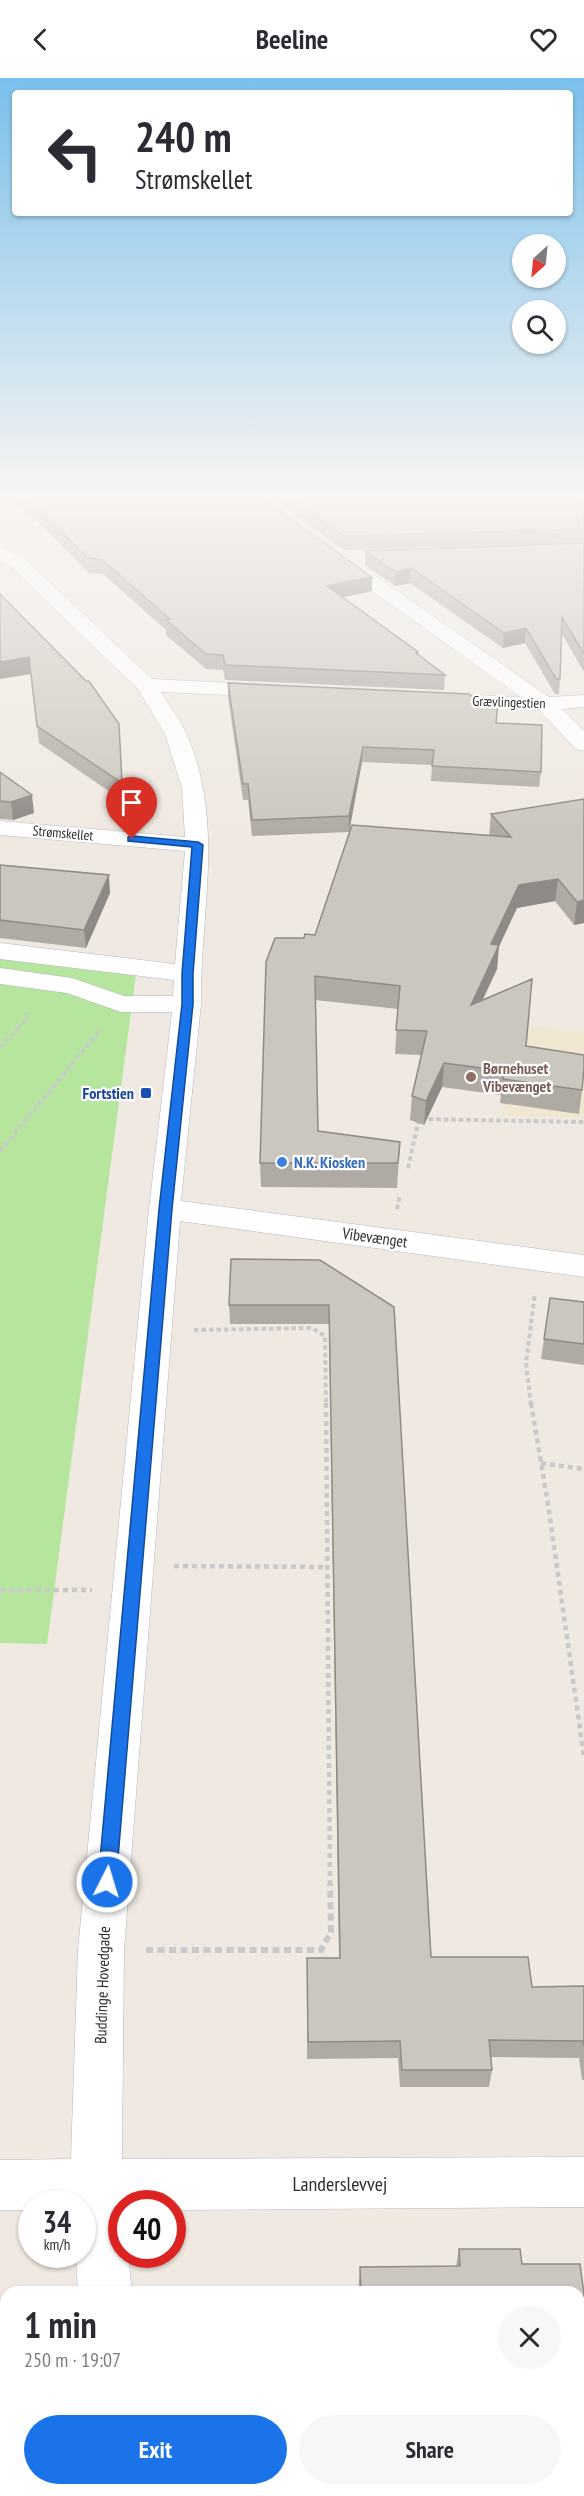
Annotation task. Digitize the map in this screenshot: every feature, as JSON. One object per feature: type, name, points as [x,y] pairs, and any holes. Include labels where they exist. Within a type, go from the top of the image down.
[{"type":"street","name":"Buddinge Hovedgade","points":[[70,609],[146,685],[176,734],[193,788],[198,845],[101,1950],[96,2186],[104,2286]]},
{"type":"street","points":[[410,609],[545,704],[584,744]]},
{"type":"street","points":[[146,685],[298,692]]},
{"type":"street","name":"Grævlingestien","points":[[416,698],[545,704],[584,701]]},
{"type":"street","name":"Strømskellet","points":[[0,828],[198,845]]},
{"type":"street","points":[[0,951],[187,989]]},
{"type":"street","points":[[0,976],[72,986],[121,1004],[187,989]]},
{"type":"street","name":"Vibevænget","points":[[165,1209],[584,1266]]},
{"type":"street","name":"Landerslevvej","points":[[0,2185],[584,2182]]},
{"type":"path","points":[[0,1151],[121,1004]]},
{"type":"path","points":[[0,1047],[27,1018],[24,1006]]},
{"type":"path","points":[[408,1168],[419,1119],[584,1122]]},
{"type":"path","points":[[541,1260],[532,1305],[526,1363],[584,1757]]},
{"type":"path","points":[[101,1950],[321,1950],[331,1932],[325,1336],[312,1328],[154,1331]]},
{"type":"path","points":[[541,1463],[584,1469]]},
{"type":"path","points":[[0,1590],[133,1578],[326,1567]]},
{"type":"shaded area","points":[[479,1020],[584,1032],[584,1118],[503,1116],[504,1105],[500,1103],[501,1095],[419,1084]]},
{"type":"green space","points":[[0,959],[136,974],[47,1644],[0,1643]]},
{"type":"building","points":[[0,609],[15,609],[86,681],[89,681],[119,724],[122,783],[37,726],[29,657],[0,662]]},
{"type":"building","points":[[158,609],[358,609],[418,652],[416,653],[445,675],[225,665],[223,655],[206,654],[166,620],[170,619]]},
{"type":"building","points":[[469,609],[584,609],[584,654],[562,617],[560,679],[556,679],[526,628],[504,633]]},
{"type":"building","points":[[228,683],[469,694],[479,702],[498,703],[496,723],[542,725],[541,772],[432,766],[434,750],[363,747],[349,816],[252,820],[248,784],[243,784]]},
{"type":"building","points":[[0,772],[32,795],[11,802],[0,801]]},
{"type":"building","points":[[584,799],[584,900],[577,902],[558,879],[519,885],[491,944],[499,945],[471,1005],[532,979],[526,1046],[584,1055],[582,1090],[503,1079],[504,1071],[444,1063],[426,1101],[412,1096],[427,1031],[396,1030],[400,986],[315,976],[318,1131],[400,1142],[398,1163],[260,1163],[266,962],[275,938],[304,938],[305,934],[315,935],[352,825],[511,837],[491,814]]},
{"type":"building","points":[[0,865],[109,875],[84,930],[0,920]]},
{"type":"building","points":[[231,1259],[320,1260],[394,1307],[431,1957],[528,1957],[532,1987],[584,1986],[584,2046],[583,2041],[489,2040],[492,2070],[402,2070],[400,2041],[308,2042],[307,1958],[340,1958],[329,1305],[229,1305]]},
{"type":"building","points":[[550,1298],[584,1302],[584,1344],[544,1339]]},
{"type":"building","points":[[459,2249],[520,2249],[522,2264],[580,2264],[583,2286],[361,2286],[360,2267],[460,2266]]},
{"type":"place","name":"Børnehuset Vibevænget","points":[[471,1077]]},
{"type":"place","name":"Fortstien","points":[[146,1093]]},
{"type":"place","name":"N.K. Kiosken","points":[[282,1162]]},
{"type":"route","points":[[107,1882],[165,1209],[187,1004],[187,974],[198,845],[132,839]]}]
